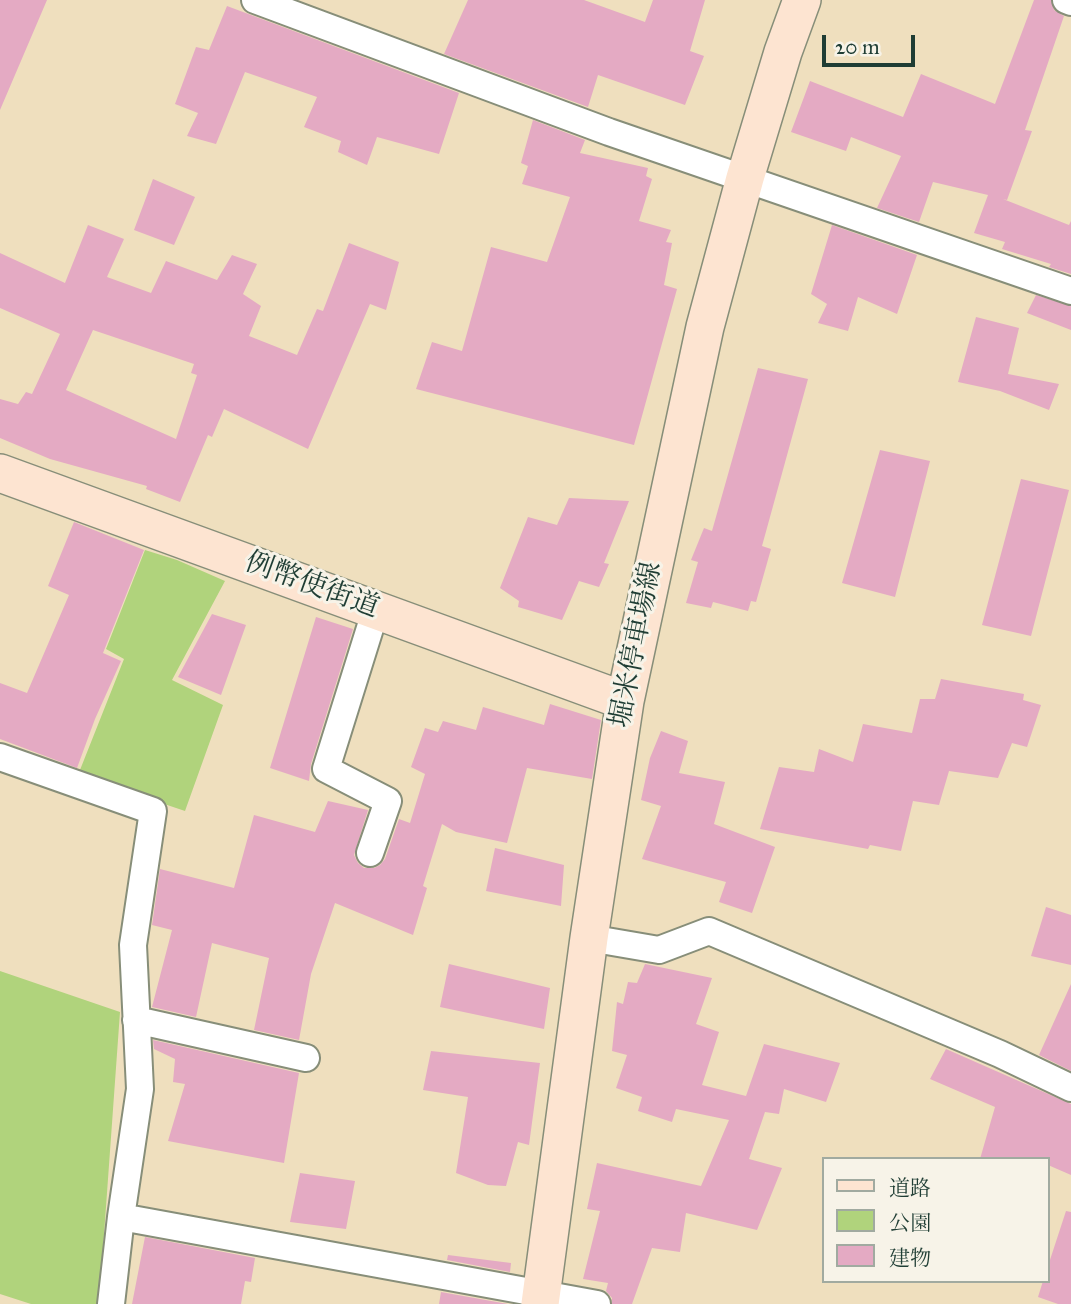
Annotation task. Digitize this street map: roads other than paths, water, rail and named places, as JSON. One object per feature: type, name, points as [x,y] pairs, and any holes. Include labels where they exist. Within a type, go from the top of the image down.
[{"type":"main road","name":"堀米停車場線","points":[[541,1299],[589,938],[625,701],[702,340],[745,178],[783,52],[802,0]]},
{"type":"main road","name":"例幣使街道","points":[[0,473],[625,701]]},
{"type":"street","points":[[255,0],[609,132],[1071,291]]},
{"type":"street","points":[[1066,0],[1071,2]]},
{"type":"street","points":[[370,853],[387,801],[326,769],[376,609]]},
{"type":"street","points":[[0,757],[153,811],[133,945],[140,1089],[111,1304]]},
{"type":"street","points":[[589,938],[659,950],[709,931],[1000,1054],[1071,1088]]},
{"type":"street","points":[[136,1020],[306,1058]]},
{"type":"street","points":[[121,1217],[541,1299],[597,1304]]}]
